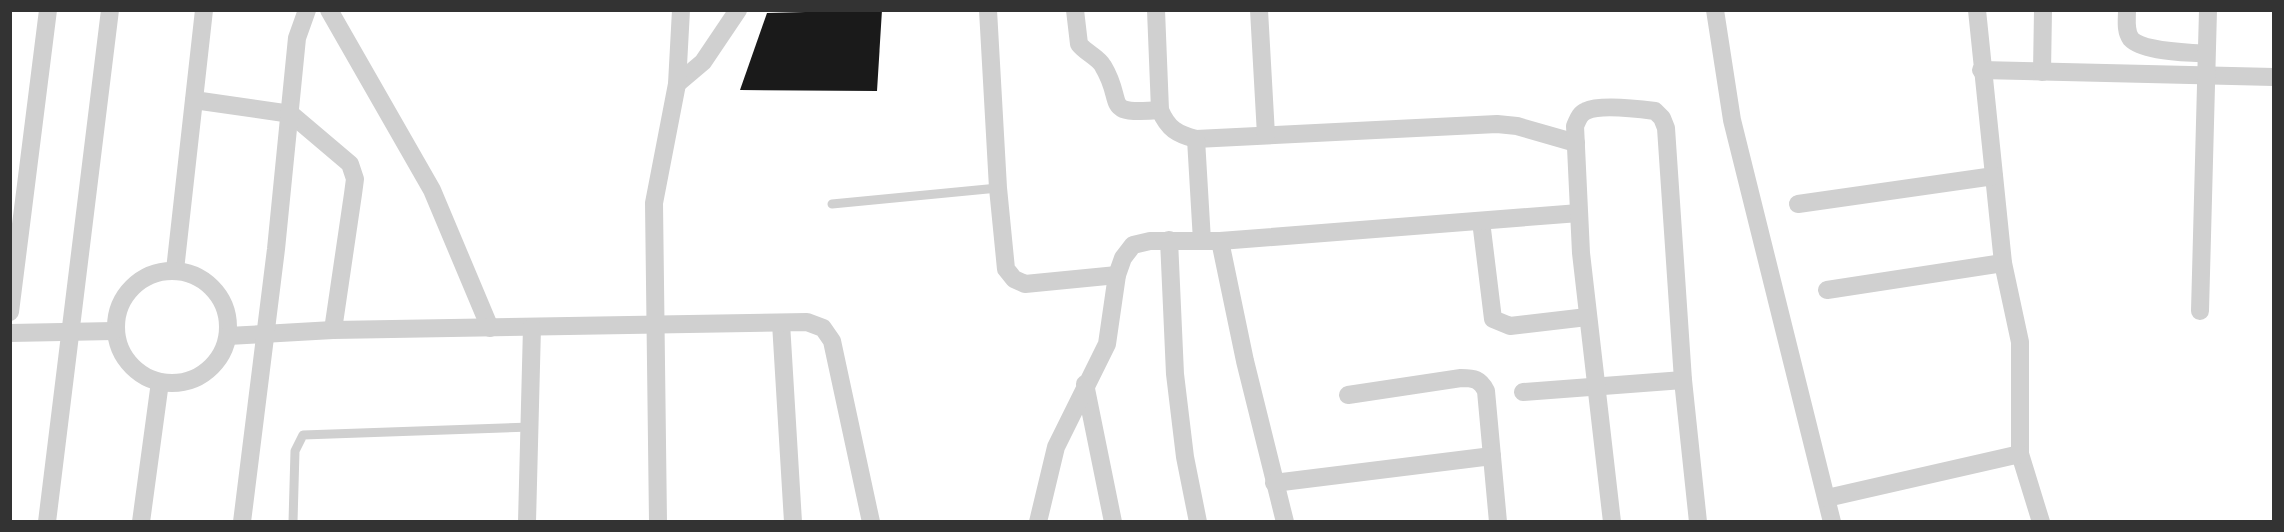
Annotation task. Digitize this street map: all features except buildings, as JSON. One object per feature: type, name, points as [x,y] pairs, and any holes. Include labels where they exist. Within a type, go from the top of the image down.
[{"type":"street","points":[[10,312],[48,10]]},
{"type":"street","points":[[47,522],[110,10]]},
{"type":"street","points":[[175,270],[204,10]]},
{"type":"street","points":[[242,522],[291,114],[297,38],[307,10]]},
{"type":"street","points":[[329,10],[432,190],[490,328]]},
{"type":"street","points":[[658,522],[654,203],[677,84],[681,10]]},
{"type":"street","points":[[677,84],[703,62],[738,10]]},
{"type":"street","points":[[988,10],[998,188],[1006,269],[1014,279],[1025,284],[1117,275]]},
{"type":"street","points":[[1076,10],[1079,44],[1103,66],[1115,101],[1121,109],[1132,112],[1160,110]]},
{"type":"street","points":[[1156,10],[1160,110],[1166,125],[1178,135],[1196,139],[1497,124],[1518,126],[1576,143]]},
{"type":"street","points":[[1259,10],[1266,135]]},
{"type":"street","points":[[1715,10],[1732,120],[1832,522]]},
{"type":"street","points":[[1977,10],[1981,70],[2003,263],[2020,342],[2020,454],[2041,522]]},
{"type":"street","points":[[2042,72],[2043,10]]},
{"type":"street","points":[[2127,10],[2126,28],[2130,38],[2140,45],[2206,54]]},
{"type":"street","points":[[2200,310],[2208,10]]},
{"type":"street","points":[[1981,70],[2274,77]]},
{"type":"street","points":[[194,100],[291,114],[350,164],[355,179],[333,330]]},
{"type":"street","points":[[1612,522],[1587,317],[1575,126],[1579,116],[1586,110],[1643,109],[1655,111],[1662,118],[1665,128],[1683,380],[1698,522]]},
{"type":"street","points":[[1196,139],[1202,241]]},
{"type":"street","points":[[1798,204],[1994,176]]},
{"type":"street","points":[[1038,522],[1056,447],[1085,384],[1107,344],[1117,275],[1123,258],[1133,245],[1150,241],[1221,241],[1579,213]]},
{"type":"street","points":[[1481,221],[1493,320],[1510,326],[1587,317]]},
{"type":"street","points":[[1169,240],[1175,374],[1185,457],[1198,522]]},
{"type":"street","points":[[1221,241],[1274,483],[1285,522]]},
{"type":"street","points":[[1827,290],[2003,263]]},
{"type":"street","points":[[175,270],[193,274],[210,284],[222,299],[228,317],[228,336],[222,353],[211,368],[196,378],[178,383],[159,382],[142,375],[128,363],[119,347],[114,331],[117,311],[125,294],[139,280],[156,272],[175,270]]},
{"type":"street","points":[[228,336],[333,330],[655,327],[807,322],[823,328],[832,341],[872,522]]},
{"type":"street","points":[[781,323],[793,522]]},
{"type":"street","points":[[527,522],[532,327]]},
{"type":"street","points":[[10,333],[114,331]]},
{"type":"street","points":[[1348,395],[1474,378],[1482,382],[1486,392],[1498,522]]},
{"type":"street","points":[[1523,392],[1683,380]]},
{"type":"street","points":[[141,522],[159,382]]},
{"type":"street","points":[[1085,384],[1113,522]]},
{"type":"street","points":[[1827,498],[2020,454]]},
{"type":"street","points":[[1274,483],[1492,456]]},
{"type":"lane","points":[[832,204],[998,188]]},
{"type":"lane","points":[[293,522],[296,451],[303,435],[531,427]]}]
